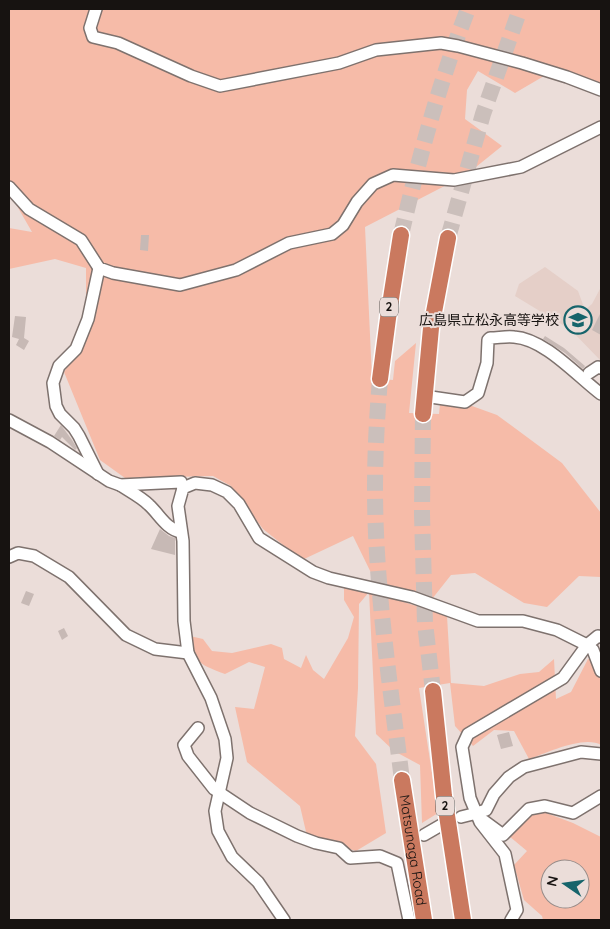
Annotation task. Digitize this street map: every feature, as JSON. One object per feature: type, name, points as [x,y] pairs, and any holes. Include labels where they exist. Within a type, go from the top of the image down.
[{"type":"highway","name":"2","points":[[380,379],[388,311],[401,235]]},
{"type":"highway","points":[[423,414],[431,328],[448,238]]},
{"type":"highway","name":"2","points":[[433,691],[444,796],[463,920]]},
{"type":"highway","name":"Matsunaga Road","points":[[402,780],[424,920]]},
{"type":"street","points":[[96,9],[90,28],[93,37],[118,43],[191,76],[220,86],[339,62],[376,50],[441,44],[458,46],[522,63],[601,90]]},
{"type":"street","points":[[9,187],[29,209],[81,240],[99,268],[113,273],[180,285],[236,270],[289,243],[332,234],[343,225],[357,202],[372,184],[393,175],[454,180],[521,167],[601,127]]},
{"type":"street","points":[[98,474],[79,436],[60,414],[56,406],[53,383],[59,366],[76,349],[88,319],[99,268]]},
{"type":"street","points":[[424,396],[465,402],[478,393],[487,363],[488,340],[490,338],[514,337],[535,344],[556,356],[601,394]]},
{"type":"street","points":[[589,373],[598,367],[601,368]]},
{"type":"street","points":[[9,420],[50,442],[109,481],[120,485],[149,504],[176,532],[181,532]]},
{"type":"street","points":[[120,485],[181,482],[183,488],[178,506],[183,541],[184,621],[188,653],[211,698],[225,739],[226,758],[215,811],[218,831],[232,857],[258,882],[284,920]]},
{"type":"street","points":[[183,488],[195,483],[212,485],[227,492],[240,504],[259,538],[313,572],[329,578],[412,597],[478,621],[523,620],[557,630],[593,650],[601,671]]},
{"type":"street","points":[[9,557],[18,553],[34,556],[68,577],[126,635],[155,649],[188,653]]},
{"type":"street","points":[[512,920],[517,910],[505,854],[480,822],[470,798],[462,747],[468,734],[563,678],[587,645],[598,636],[601,636]]},
{"type":"street","points":[[198,728],[184,745],[188,756],[214,789],[250,812],[297,836],[316,843],[339,848],[350,858],[380,856],[401,860],[409,920]]},
{"type":"street","points":[[461,816],[486,810],[494,794],[509,777],[524,767],[581,752],[601,754]]},
{"type":"street","points":[[477,813],[486,824],[504,835],[529,809],[545,806],[573,813],[601,796]]},
{"type":"street","points":[[424,835],[443,824]]},
{"type":"shaded area","points":[[9,9],[601,9],[601,85],[556,69],[515,93],[478,71],[467,90],[465,119],[502,146],[466,175],[365,227],[372,378],[393,380],[395,361],[416,343],[409,413],[439,414],[440,404],[472,406],[497,415],[562,463],[601,513],[601,577],[579,576],[547,607],[524,603],[475,573],[451,575],[432,599],[377,585],[353,536],[302,560],[263,529],[231,486],[213,476],[125,478],[100,460],[64,372],[86,338],[86,268],[55,259],[9,269],[9,228],[32,232],[9,192]]},
{"type":"shaded area","name":"広島県立松永高等学校","points":[[545,267],[578,291],[585,310],[592,304],[601,287],[601,361],[571,330],[515,296],[519,284]]},
{"type":"shaded area","points":[[344,586],[370,591],[447,616],[451,683],[484,686],[520,674],[539,672],[554,659],[556,699],[571,692],[588,659],[601,661],[601,745],[594,742],[575,743],[529,759],[514,731],[494,730],[473,746],[455,726],[450,683],[419,688],[438,813],[422,823],[420,765],[394,751],[376,734],[369,592],[359,604],[358,688],[355,736],[376,764],[386,833],[356,851],[307,836],[300,806],[247,762],[235,707],[254,709],[265,667],[249,662],[225,674],[210,668],[196,658],[190,636],[203,639],[212,651],[232,653],[271,644],[282,648],[284,659],[301,668],[306,655],[313,670],[324,679],[348,638],[354,617],[344,600]]},
{"type":"shaded area","points":[[538,810],[573,823],[601,837],[601,920],[543,920],[542,916],[524,900],[514,865],[527,851],[509,836],[526,815]]},
{"type":"building","points":[[141,235],[149,235],[148,251],[140,250]]},
{"type":"building","points":[[601,312],[601,335],[592,330]]},
{"type":"building","points":[[15,316],[26,317],[24,338],[29,341],[24,350],[16,345],[19,339],[12,337]]},
{"type":"building","points":[[545,336],[564,348],[585,366],[583,369],[565,353],[543,339]]},
{"type":"building","points":[[61,425],[77,448],[75,450],[62,437],[60,440],[54,436]]},
{"type":"building","points":[[160,529],[175,538],[175,555],[151,549]]},
{"type":"building","points":[[26,591],[34,594],[29,606],[21,603]]},
{"type":"building","points":[[64,628],[68,636],[62,640],[58,631]]},
{"type":"building","points":[[509,732],[513,746],[501,749],[497,735]]},
{"type":"tunnel","points":[[401,235],[430,121],[468,9]]},
{"type":"tunnel","points":[[448,238],[483,114],[520,9]]},
{"type":"tunnel","points":[[380,379],[375,475],[378,562],[384,635],[402,780]]},
{"type":"tunnel","points":[[423,414],[422,514],[425,623],[433,691]]},
{"type":"place","name":"広島県立松永高等学校","points":[[578,320]]}]
